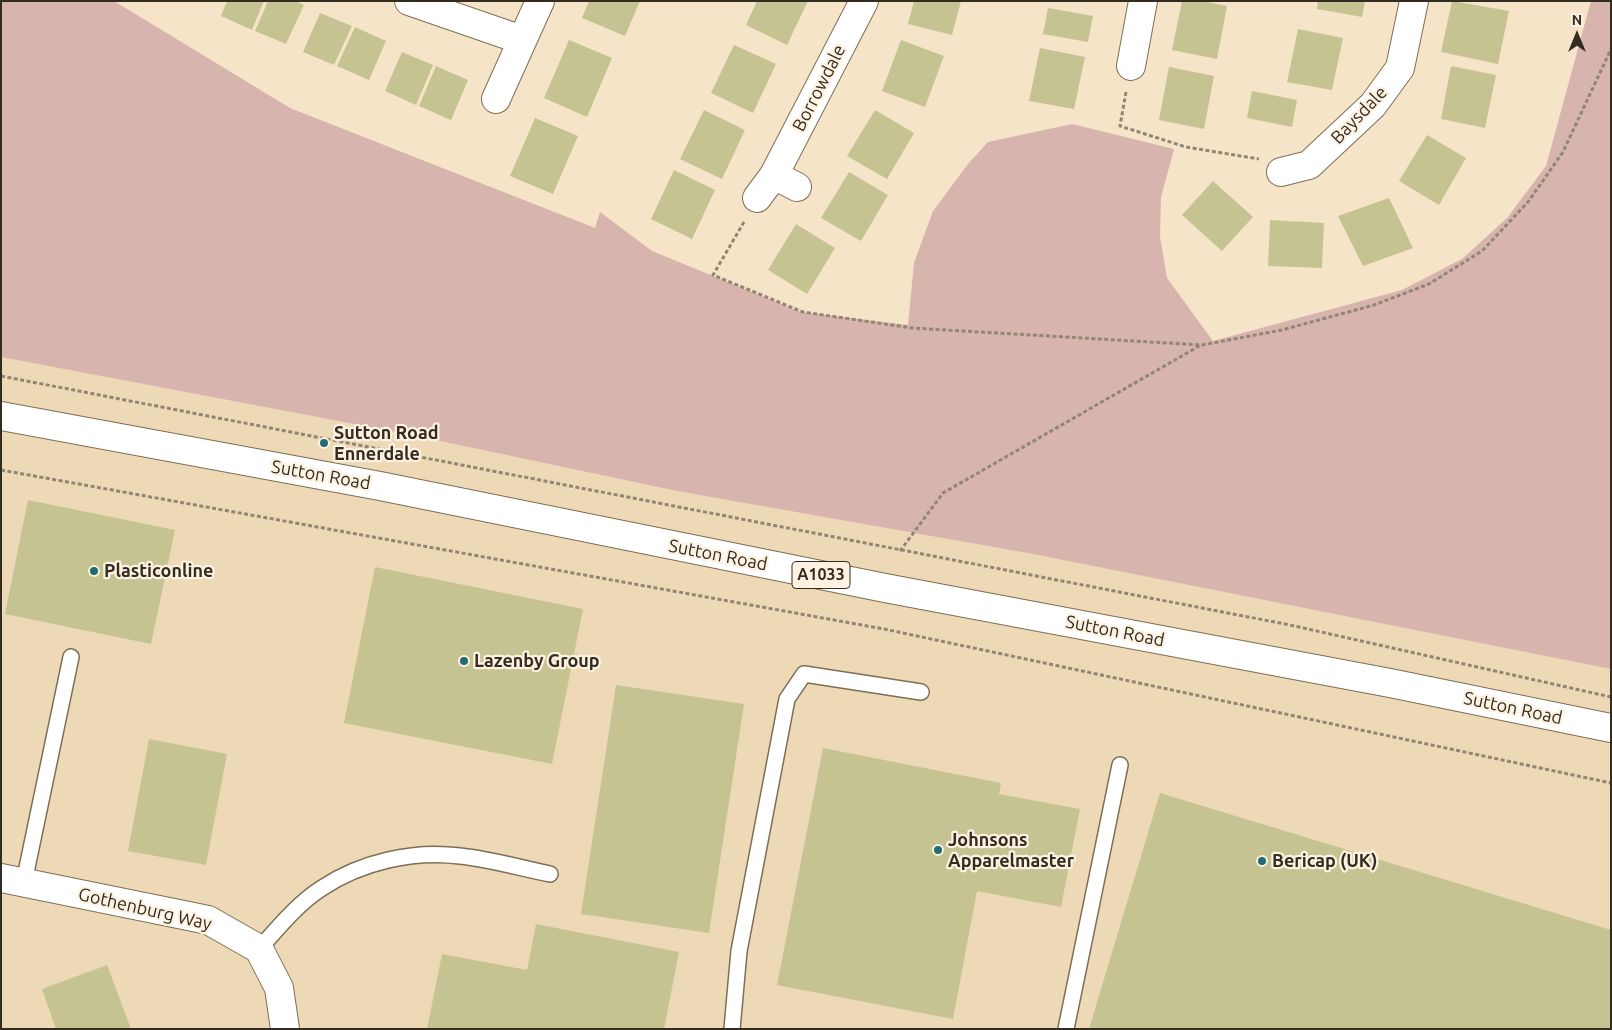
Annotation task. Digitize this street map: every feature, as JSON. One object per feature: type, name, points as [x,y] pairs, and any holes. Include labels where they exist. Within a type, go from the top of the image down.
[{"type":"main road","points":[[409,1],[522,40]]},
{"type":"main road","points":[[496,99],[540,1]]},
{"type":"main road","name":"Borrowdale","points":[[757,198],[786,181],[864,1]]},
{"type":"main road","points":[[1131,66],[1143,1]]},
{"type":"main road","name":"Baysdale","points":[[1281,172],[1312,175],[1373,105],[1400,68],[1414,1]]},
{"type":"main road","name":"Sutton Road","points":[[1,416],[380,486],[875,586],[1390,683],[1611,728]]},
{"type":"main road","name":"Gothenburg Way","points":[[13,880],[208,920],[259,949]]},
{"type":"main road","points":[[259,949],[279,988],[286,1029]]},
{"type":"lane","points":[[13,880],[71,657]]},
{"type":"lane","points":[[732,1029],[739,951],[787,699],[804,674],[921,692]]},
{"type":"lane","points":[[1066,1029],[1120,765]]},
{"type":"lane","points":[[259,949],[293,912],[321,888],[376,863],[430,855],[460,856],[550,874]]},
{"type":"path","points":[[757,198],[713,275],[803,312],[912,328],[1202,345],[1282,330],[1374,305],[1429,284],[1482,251],[1528,202],[1563,152],[1611,49]]},
{"type":"path","points":[[1131,66],[1120,126],[1186,147],[1264,160],[1281,172]]},
{"type":"path","points":[[900,551],[943,493],[1202,345]]},
{"type":"path","points":[[1,376],[1290,625],[1611,697]]},
{"type":"path","points":[[1,470],[884,629],[1611,783]]},
{"type":"shaded area","points":[[1,1],[114,1],[290,108],[595,228],[600,212],[652,251],[801,312],[908,325],[914,263],[933,211],[968,164],[988,142],[1072,124],[1174,149],[1161,197],[1160,237],[1167,278],[1213,341],[1402,290],[1462,259],[1507,218],[1546,166],[1591,1],[1611,1],[1611,669],[1033,554],[677,491],[407,434],[1,357]]},
{"type":"shaded area","points":[[1,357],[407,434],[677,491],[1033,554],[1611,669],[1611,1029],[1,1029]]},
{"type":"building","points":[[227,1],[264,1],[252,30],[221,16]]},
{"type":"building","points":[[268,1],[295,1],[304,5],[286,44],[255,31]]},
{"type":"building","points":[[589,1],[640,1],[625,36],[582,18]]},
{"type":"building","points":[[757,1],[808,1],[787,45],[746,25]]},
{"type":"building","points":[[914,1],[961,1],[952,35],[908,24]]},
{"type":"building","points":[[1182,1],[1202,1],[1227,6],[1217,59],[1172,50]]},
{"type":"building","points":[[1318,1],[1365,1],[1362,17],[1317,9]]},
{"type":"building","points":[[1452,1],[1509,11],[1498,64],[1441,52]]},
{"type":"building","points":[[1048,8],[1093,16],[1088,42],[1043,34]]},
{"type":"building","points":[[320,13],[352,26],[334,65],[303,52]]},
{"type":"building","points":[[355,27],[386,41],[369,80],[337,66]]},
{"type":"building","points":[[1298,29],[1343,38],[1332,90],[1287,82]]},
{"type":"building","points":[[569,40],[612,58],[587,117],[544,98]]},
{"type":"building","points":[[901,40],[944,56],[925,107],[882,91]]},
{"type":"building","points":[[734,45],[776,64],[753,113],[711,93]]},
{"type":"building","points":[[1040,48],[1085,57],[1074,109],[1029,101]]},
{"type":"building","points":[[402,52],[433,65],[416,105],[385,91]]},
{"type":"building","points":[[436,66],[468,80],[451,120],[419,106]]},
{"type":"building","points":[[1451,66],[1496,75],[1485,128],[1441,119]]},
{"type":"building","points":[[1169,67],[1214,76],[1204,129],[1159,120]]},
{"type":"building","points":[[1252,91],[1297,100],[1292,127],[1247,118]]},
{"type":"building","points":[[704,110],[745,130],[722,179],[680,159]]},
{"type":"building","points":[[875,110],[914,133],[887,179],[847,156]]},
{"type":"building","points":[[535,118],[578,136],[553,194],[510,176]]},
{"type":"building","points":[[1427,135],[1466,158],[1439,205],[1399,181]]},
{"type":"building","points":[[674,170],[715,190],[692,239],[651,219]]},
{"type":"building","points":[[849,172],[888,195],[861,241],[821,218]]},
{"type":"building","points":[[1213,181],[1253,217],[1222,251],[1182,215]]},
{"type":"building","points":[[1389,198],[1413,248],[1363,266],[1338,216]]},
{"type":"building","points":[[1270,220],[1324,223],[1322,268],[1268,266]]},
{"type":"building","points":[[796,224],[835,248],[807,294],[768,270]]},
{"type":"building","points":[[28,500],[175,530],[151,644],[5,614]]},
{"type":"building","points":[[375,567],[583,609],[552,764],[344,723]]},
{"type":"building","points":[[616,685],[744,704],[709,933],[581,914]]},
{"type":"building","points":[[149,739],[227,754],[206,865],[128,851]]},
{"type":"building","name":"Johnsons Apparelmaster","points":[[823,748],[1001,783],[999,794],[1080,809],[1061,907],[977,891],[953,1019],[777,985]]},
{"type":"building","name":"Bericap (UK)","points":[[1160,793],[1611,930],[1611,1029],[1089,1029]]},
{"type":"building","points":[[536,924],[679,952],[664,1029],[427,1029],[442,954],[527,970]]},
{"type":"building","points":[[107,965],[131,1029],[56,1029],[42,989]]},
{"type":"place","name":"Sutton Road Ennerdale","points":[[324,443]]},
{"type":"place","name":"Plasticonline","points":[[94,571]]},
{"type":"place","name":"Lazenby Group","points":[[464,661]]},
{"type":"place","name":"Johnsons Apparelmaster","points":[[938,850]]},
{"type":"place","name":"Bericap (UK)","points":[[1262,861]]}]
